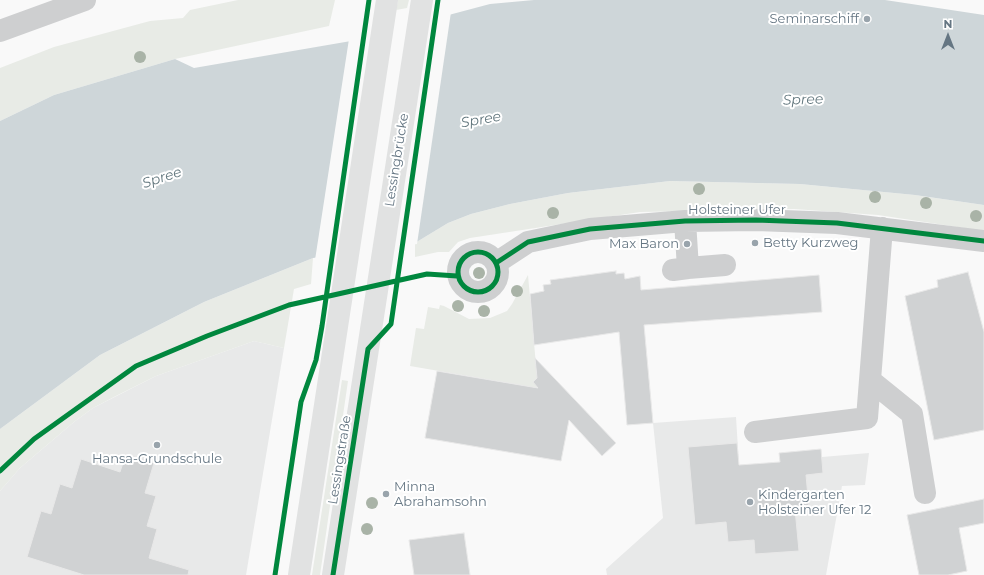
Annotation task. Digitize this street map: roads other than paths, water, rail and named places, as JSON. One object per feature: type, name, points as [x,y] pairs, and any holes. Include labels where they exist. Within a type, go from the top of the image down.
[{"type":"main road","name":"Lessingbrücke","points":[[373,315],[421,3]]},
{"type":"main road","name":"Lessingstraße","points":[[299,575],[386,6]]},
{"type":"main road","name":"Lessingstraße","points":[[333,575],[373,315]]},
{"type":"street","points":[[0,31],[85,0]]},
{"type":"street","points":[[685,221],[680,269],[725,265]]},
{"type":"street","name":"Holsteiner Ufer","points":[[496,263],[528,242],[590,229],[685,221],[802,221],[882,228],[984,242]]},
{"type":"street","points":[[755,432],[867,418],[882,228]]},
{"type":"street","points":[[870,380],[912,414],[926,493]]},
{"type":"water","name":"Spree","points":[[534,0],[885,0],[984,15],[984,205],[915,195],[800,184],[670,181],[568,193],[510,204],[471,214],[448,223],[415,243],[313,258],[204,302],[100,355],[0,429],[0,121],[54,95],[175,59],[194,68],[351,41],[490,4]]},
{"type":"place","name":"Seminarschiff","points":[[867,19]]},
{"type":"place","name":"Betty Kurzweg","points":[[755,243]]},
{"type":"place","name":"Max Baron","points":[[687,244]]},
{"type":"place","name":"Hansa-Grundschule","points":[[157,445]]},
{"type":"place","name":"Minna Abrahamsohn","points":[[386,494]]},
{"type":"place","name":"Kindergarten Holsteiner Ufer 12","points":[[750,502]]}]
